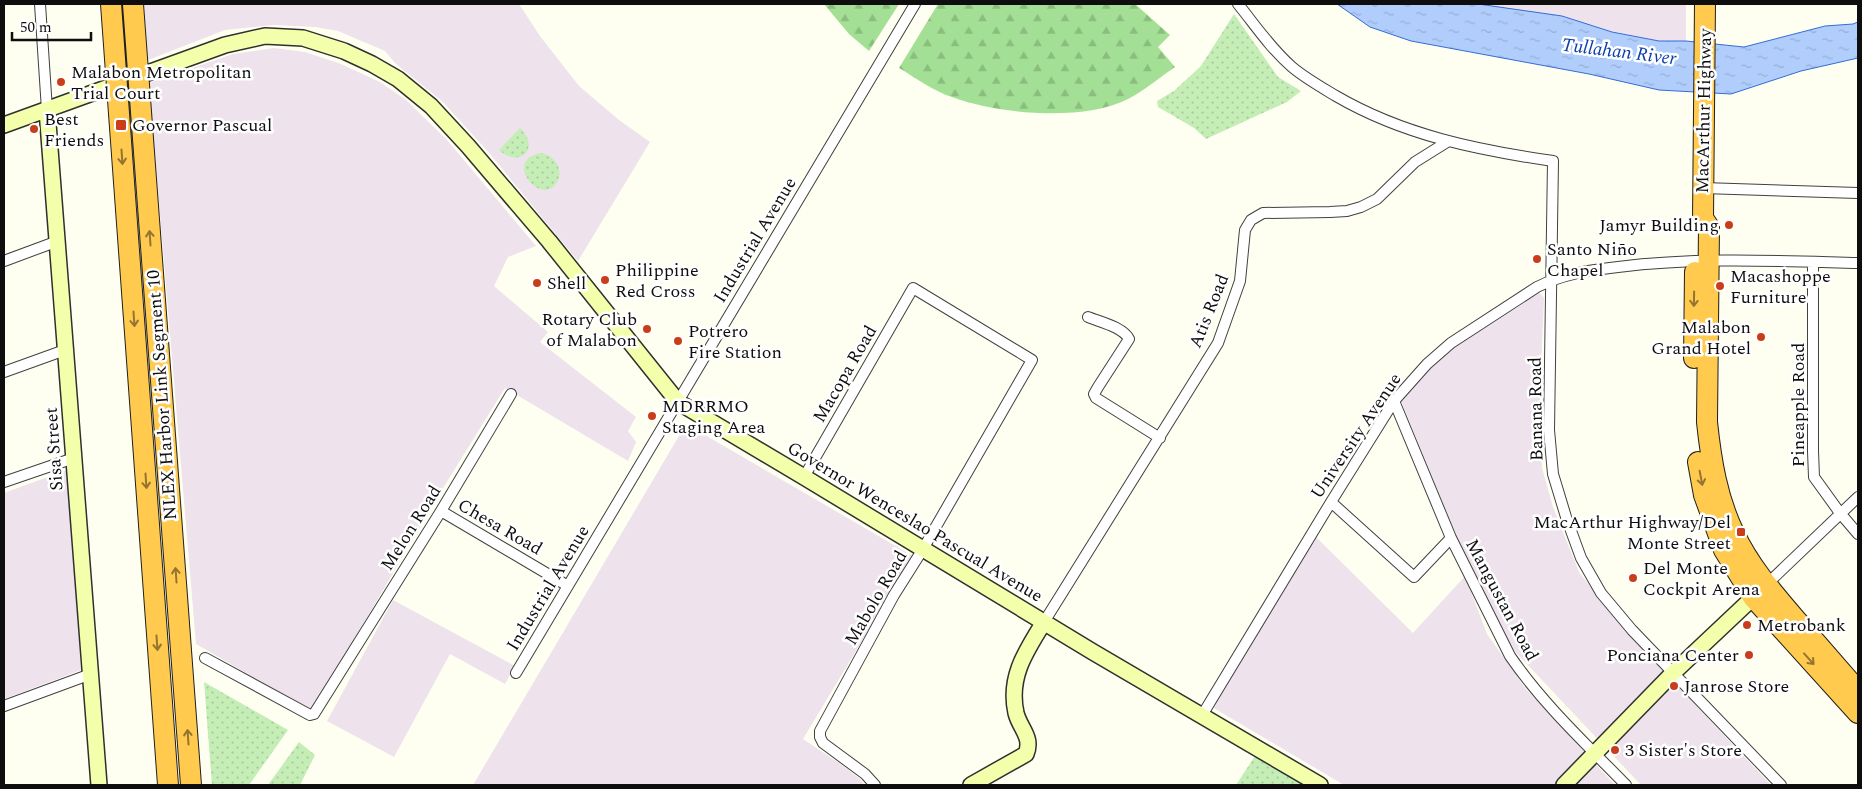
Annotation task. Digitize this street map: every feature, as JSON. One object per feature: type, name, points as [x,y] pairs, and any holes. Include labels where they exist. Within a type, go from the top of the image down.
[{"type":"highway","name":"NLEX Harbor Link Segment 10","points":[[111,4],[168,785]]},
{"type":"highway","name":"NLEX Harbor Link Segment 10","points":[[133,4],[191,785]]},
{"type":"highway","name":"MacArthur Highway","points":[[1705,4],[1703,218],[1709,227],[1701,261],[1693,422],[1704,494],[1724,550],[1858,713]]},
{"type":"highway","name":"MacArthur Highway","points":[[1759,591],[1858,691]]},
{"type":"main road","name":"Governor Wenceslao Pascual Avenue","points":[[4,125],[225,44],[251,38],[276,35],[303,38],[344,51],[372,64],[398,79],[420,96],[468,146],[561,255],[678,402],[804,476],[1201,717],[1320,785]]},
{"type":"main road","name":"Sisa Street","points":[[47,110],[91,674],[97,784]]},
{"type":"main road","points":[[1564,785],[1673,673],[1759,591]]},
{"type":"main road","points":[[971,785],[1026,754],[1029,746],[1028,739],[1017,715],[1015,700],[1017,670],[1024,654],[1044,622]]},
{"type":"street","points":[[40,4],[47,110]]},
{"type":"street","name":"Industrial Avenue","points":[[516,673],[915,4]]},
{"type":"street","points":[[1238,4],[1282,57],[1293,68],[1321,87],[1382,119],[1414,132],[1447,142]]},
{"type":"street","name":"Banana Road","points":[[1447,142],[1482,150],[1553,161],[1549,430],[1553,474],[1566,517],[1581,558],[1601,593],[1632,630],[1781,785]]},
{"type":"street","name":"Atis Road","points":[[1044,622],[1218,343],[1240,281],[1245,230],[1251,220],[1263,213],[1347,211],[1361,207],[1377,199],[1415,162],[1447,142]]},
{"type":"street","points":[[1703,188],[1858,192]]},
{"type":"street","points":[[4,261],[58,241]]},
{"type":"street","name":"University Avenue","points":[[1201,717],[1330,502],[1394,401],[1427,364],[1451,343],[1552,279],[1570,274],[1642,264],[1701,261],[1858,263]]},
{"type":"street","name":"Pineapple Road","points":[[1814,262],[1814,477],[1858,534]]},
{"type":"street","name":"Mabolo Road","points":[[875,785],[865,774],[823,743],[820,731],[894,595],[923,549],[1032,360],[913,288]]},
{"type":"street","name":"Macopa Road","points":[[804,476],[913,288]]},
{"type":"street","points":[[1088,317],[1120,330],[1129,338],[1098,386],[1094,394],[1096,398],[1160,438]]},
{"type":"street","points":[[4,372],[65,350]]},
{"type":"street","name":"Melon Road","points":[[205,658],[310,715],[314,714],[441,511],[511,394]]},
{"type":"street","name":"Mangustan Road","points":[[1394,401],[1451,538],[1510,656],[1540,696],[1626,785]]},
{"type":"street","points":[[4,482],[74,458]]},
{"type":"street","points":[[1759,591],[1858,497]]},
{"type":"street","points":[[1330,502],[1414,577],[1451,538]]},
{"type":"street","name":"Chesa Road","points":[[441,511],[568,586]]},
{"type":"street","points":[[4,706],[91,674]]},
{"type":"shaded area","points":[[144,4],[519,4],[540,36],[579,86],[619,120],[650,142],[578,261],[490,154],[442,101],[396,64],[385,51],[338,31],[315,27],[274,25],[225,30],[148,60]]},
{"type":"shaded area","points":[[1478,4],[1686,4],[1686,41],[1659,41]]},
{"type":"shaded area","points":[[274,48],[305,52],[341,64],[380,82],[406,100],[447,140],[536,246],[508,257],[494,286],[548,332],[540,342],[636,417],[628,431],[636,442],[628,461],[505,388],[440,493],[312,711],[196,644],[149,83],[233,54]]},
{"type":"shaded area","points":[[1539,292],[1544,298],[1540,391],[1542,468],[1553,507],[1579,572],[1627,633],[1771,785],[1641,785],[1509,645],[1482,598],[1401,401],[1431,365],[1445,353]]},
{"type":"shaded area","points":[[686,424],[913,556],[803,739],[842,765],[860,779],[864,785],[473,785]]},
{"type":"shaded area","points":[[67,470],[81,670],[4,699],[4,493]]},
{"type":"shaded area","points":[[1315,536],[1413,633],[1465,576],[1487,634],[1526,689],[1615,785],[1344,785],[1212,707]]},
{"type":"shaded area","points":[[393,600],[515,666],[505,684],[450,654],[394,757],[327,721]]},
{"type":"green space","points":[[824,4],[899,4],[869,51],[849,34]]},
{"type":"green space","points":[[938,4],[1135,4],[1170,35],[1158,47],[1175,67],[1128,99],[1088,111],[1040,113],[993,108],[971,103],[938,91],[899,68]]},
{"type":"green space","points":[[1234,14],[1278,77],[1301,91],[1287,102],[1206,139],[1194,128],[1158,107],[1157,101],[1174,91],[1201,66]]},
{"type":"green space","points":[[520,128],[526,135],[529,143],[525,154],[520,157],[514,157],[499,150]]},
{"type":"green space","points":[[542,153],[552,158],[558,165],[558,180],[554,186],[548,189],[540,189],[532,184],[524,170],[525,163],[529,158]]},
{"type":"green space","points":[[204,682],[288,730],[249,785],[212,785]]},
{"type":"green space","points":[[299,742],[315,755],[300,785],[268,785]]},
{"type":"green space","points":[[1255,756],[1304,785],[1236,785]]},
{"type":"water","name":"Tullahan River","points":[[1337,4],[1478,4],[1562,16],[1612,32],[1659,41],[1686,41],[1744,47],[1825,26],[1858,22],[1858,58],[1801,71],[1731,94],[1659,90],[1589,74],[1411,41],[1370,27]]},
{"type":"railway","points":[[121,125],[154,528],[171,785]]},
{"type":"place","name":"Malabon Metropolitan Trial Court","points":[[61,82]]},
{"type":"place","name":"Governor Pascual","points":[[121,125]]},
{"type":"place","name":"Best Friends","points":[[34,129]]},
{"type":"place","name":"Jamyr Building","points":[[1729,225]]},
{"type":"place","name":"Santo Niño Chapel","points":[[1537,259]]},
{"type":"place","name":"Philippine Red Cross","points":[[605,280]]},
{"type":"place","name":"Shell","points":[[537,283]]},
{"type":"place","name":"Macashoppe Furniture","points":[[1720,286]]},
{"type":"place","name":"Rotary Club of Malabon","points":[[647,329]]},
{"type":"place","name":"Malabon Grand Hotel","points":[[1761,337]]},
{"type":"place","name":"Potrero Fire Station","points":[[678,341]]},
{"type":"place","name":"MDRRMO Staging Area","points":[[652,416]]},
{"type":"place","name":"MacArthur Highway/Del Monte Street","points":[[1741,532]]},
{"type":"place","name":"Del Monte Cockpit Arena","points":[[1633,578]]},
{"type":"place","name":"Metrobank","points":[[1747,625]]},
{"type":"place","name":"Ponciana Center","points":[[1749,655]]},
{"type":"place","name":"Janrose Store","points":[[1674,686]]},
{"type":"place","name":"3 Sister's Store","points":[[1615,750]]}]
